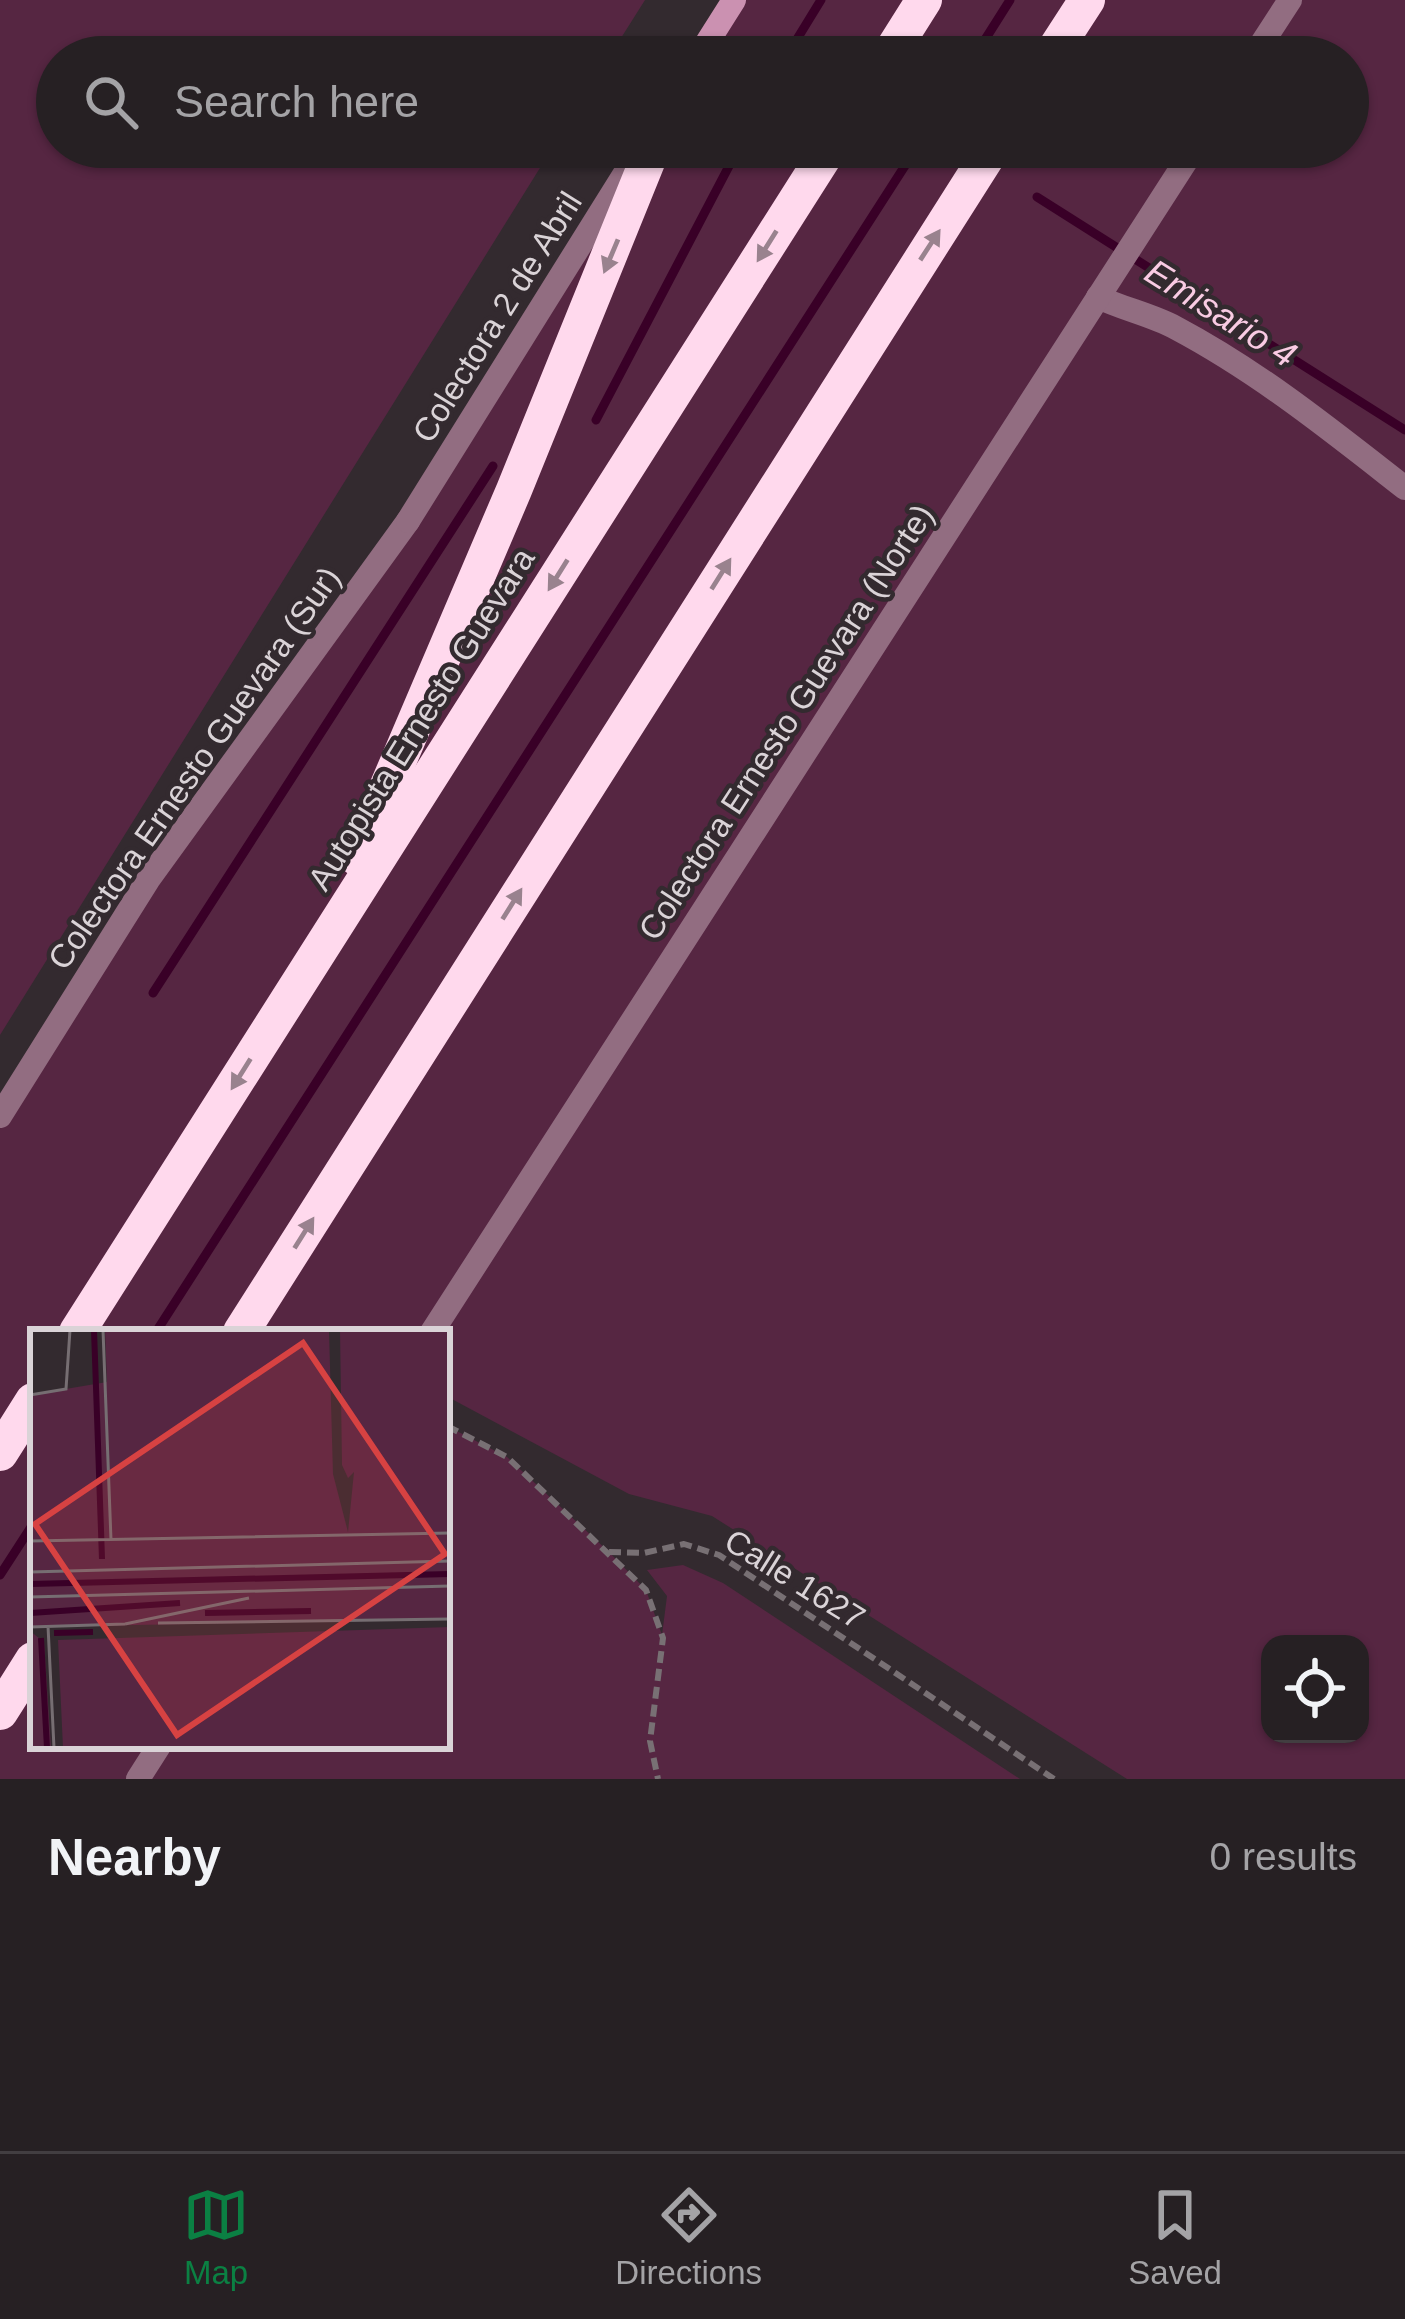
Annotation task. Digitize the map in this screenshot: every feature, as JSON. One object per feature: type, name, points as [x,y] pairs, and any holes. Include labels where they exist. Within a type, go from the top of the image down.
[{"type":"highway","points":[[901,36],[924,0]]},
{"type":"highway","points":[[1064,36],[1087,0]]},
{"type":"highway","points":[[304,975],[428,696],[644,168]]},
{"type":"highway","name":"Autopista Ernesto Guevara","points":[[79,1329],[817,168]]},
{"type":"highway","points":[[243,1329],[980,168]]},
{"type":"highway","points":[[0,1453],[30,1406]]},
{"type":"highway","points":[[0,1712],[30,1665]]},
{"type":"main road","points":[[711,36],[734,0]]},
{"type":"street","points":[[1267,36],[1290,0]]},
{"type":"street","name":"Colectora 2 de Abril","points":[[408,521],[628,168]]},
{"type":"street","name":"Colectora Ernesto Guevara (Norte)","points":[[434,1329],[1181,168]]},
{"type":"street","points":[[1098,297],[1172,326],[1290,399],[1405,488]]},
{"type":"street","name":"Colectora Ernesto Guevara (Sur)","points":[[0,1116],[148,880],[408,521]]},
{"type":"street","points":[[138,1779],[156,1749]]},
{"type":"path","points":[[450,1428],[507,1457],[646,1590],[663,1638],[650,1741],[658,1779]]},
{"type":"path","name":"Calle 1627","points":[[609,1552],[644,1553],[685,1544],[719,1555],[1054,1779]]},
{"type":"shaded area","points":[[0,0],[645,0],[622,36],[36,36],[36,168],[540,168],[0,1035]]},
{"type":"shaded area","points":[[734,0],[1405,0],[1405,1779],[1127,1779],[712,1516],[629,1494],[450,1398],[450,1329],[30,1329],[30,1749],[450,1749],[450,1428],[507,1457],[609,1552],[646,1590],[662,1635],[667,1596],[647,1570],[683,1565],[723,1583],[1020,1779],[0,1779],[0,1116],[408,521],[628,168],[1369,168],[1369,36],[711,36]]},
{"type":"waterway","points":[[799,36],[821,0]]},
{"type":"waterway","points":[[987,36],[1010,0]]},
{"type":"waterway","points":[[596,420],[728,168]]},
{"type":"waterway","points":[[158,1329],[904,168]]},
{"type":"waterway","name":"Emisario 4","points":[[1037,197],[1405,430]]},
{"type":"waterway","points":[[153,993],[493,466]]},
{"type":"waterway","points":[[0,1575],[30,1529]]}]
